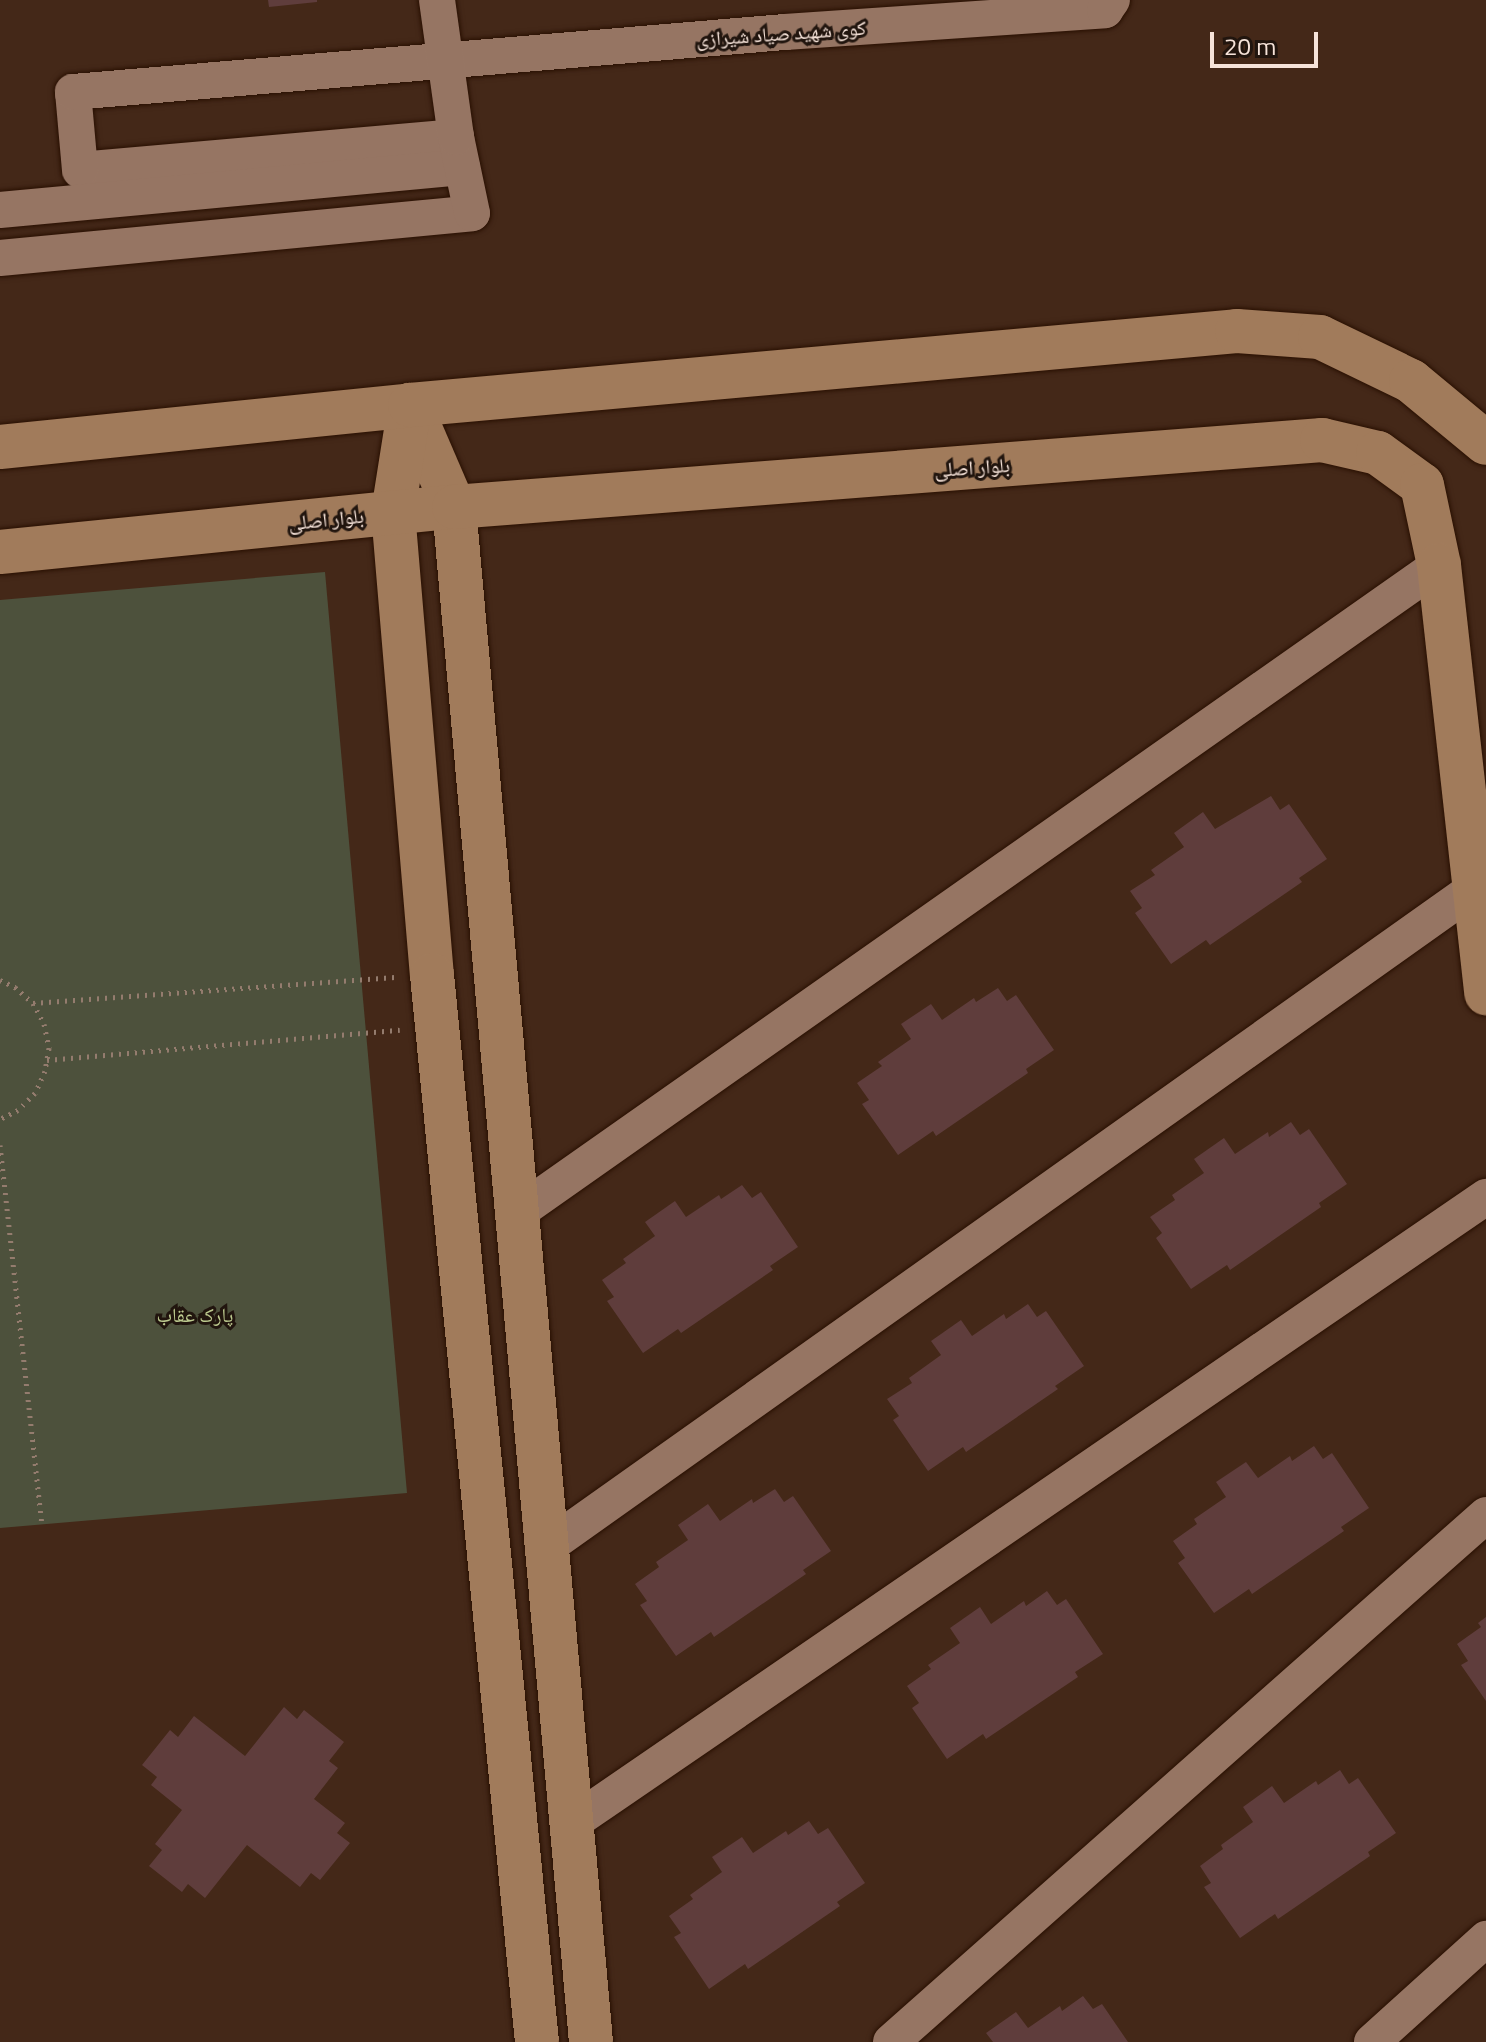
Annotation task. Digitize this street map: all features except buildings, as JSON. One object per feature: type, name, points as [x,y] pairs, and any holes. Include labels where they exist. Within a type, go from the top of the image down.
[{"type":"street","points":[[0,258],[472,213],[459,152],[437,0]]},
{"type":"street","name":"کوی شهید صیاد شیرازی","points":[[459,152],[80,170],[73,92],[444,59],[783,16],[1105,10],[1112,0]]},
{"type":"street","points":[[0,210],[59,205],[459,152]]},
{"type":"street","points":[[59,205],[65,252]]},
{"type":"street","points":[[0,447],[410,405],[1237,331],[1320,337],[1411,381],[1486,443]]},
{"type":"street","points":[[410,405],[454,507],[591,2042]]},
{"type":"street","points":[[410,405],[393,512],[432,975],[537,2042]]},
{"type":"street","name":"بلوار اصلی","points":[[0,552],[393,512],[1322,440],[1378,453],[1422,485],[1439,565],[1481,886],[1486,993]]},
{"type":"street","points":[[517,1213],[1439,565]]},
{"type":"street","points":[[547,1547],[1481,886]]},
{"type":"street","points":[[572,1823],[1486,1197]]},
{"type":"street","points":[[891,2042],[1486,1515]]},
{"type":"street","points":[[1372,2042],[1486,1939]]},
{"type":"path","points":[[33,1003],[432,975]]},
{"type":"path","points":[[0,980],[15,987],[33,1003],[44,1024],[49,1048],[35,1093],[18,1110],[0,1119]]},
{"type":"path","points":[[47,1060],[437,1027]]},
{"type":"path","points":[[0,1145],[42,1524]]},
{"type":"green space","name":"پارک عقاب","points":[[325,572],[407,1493],[0,1528],[0,600]]}]
